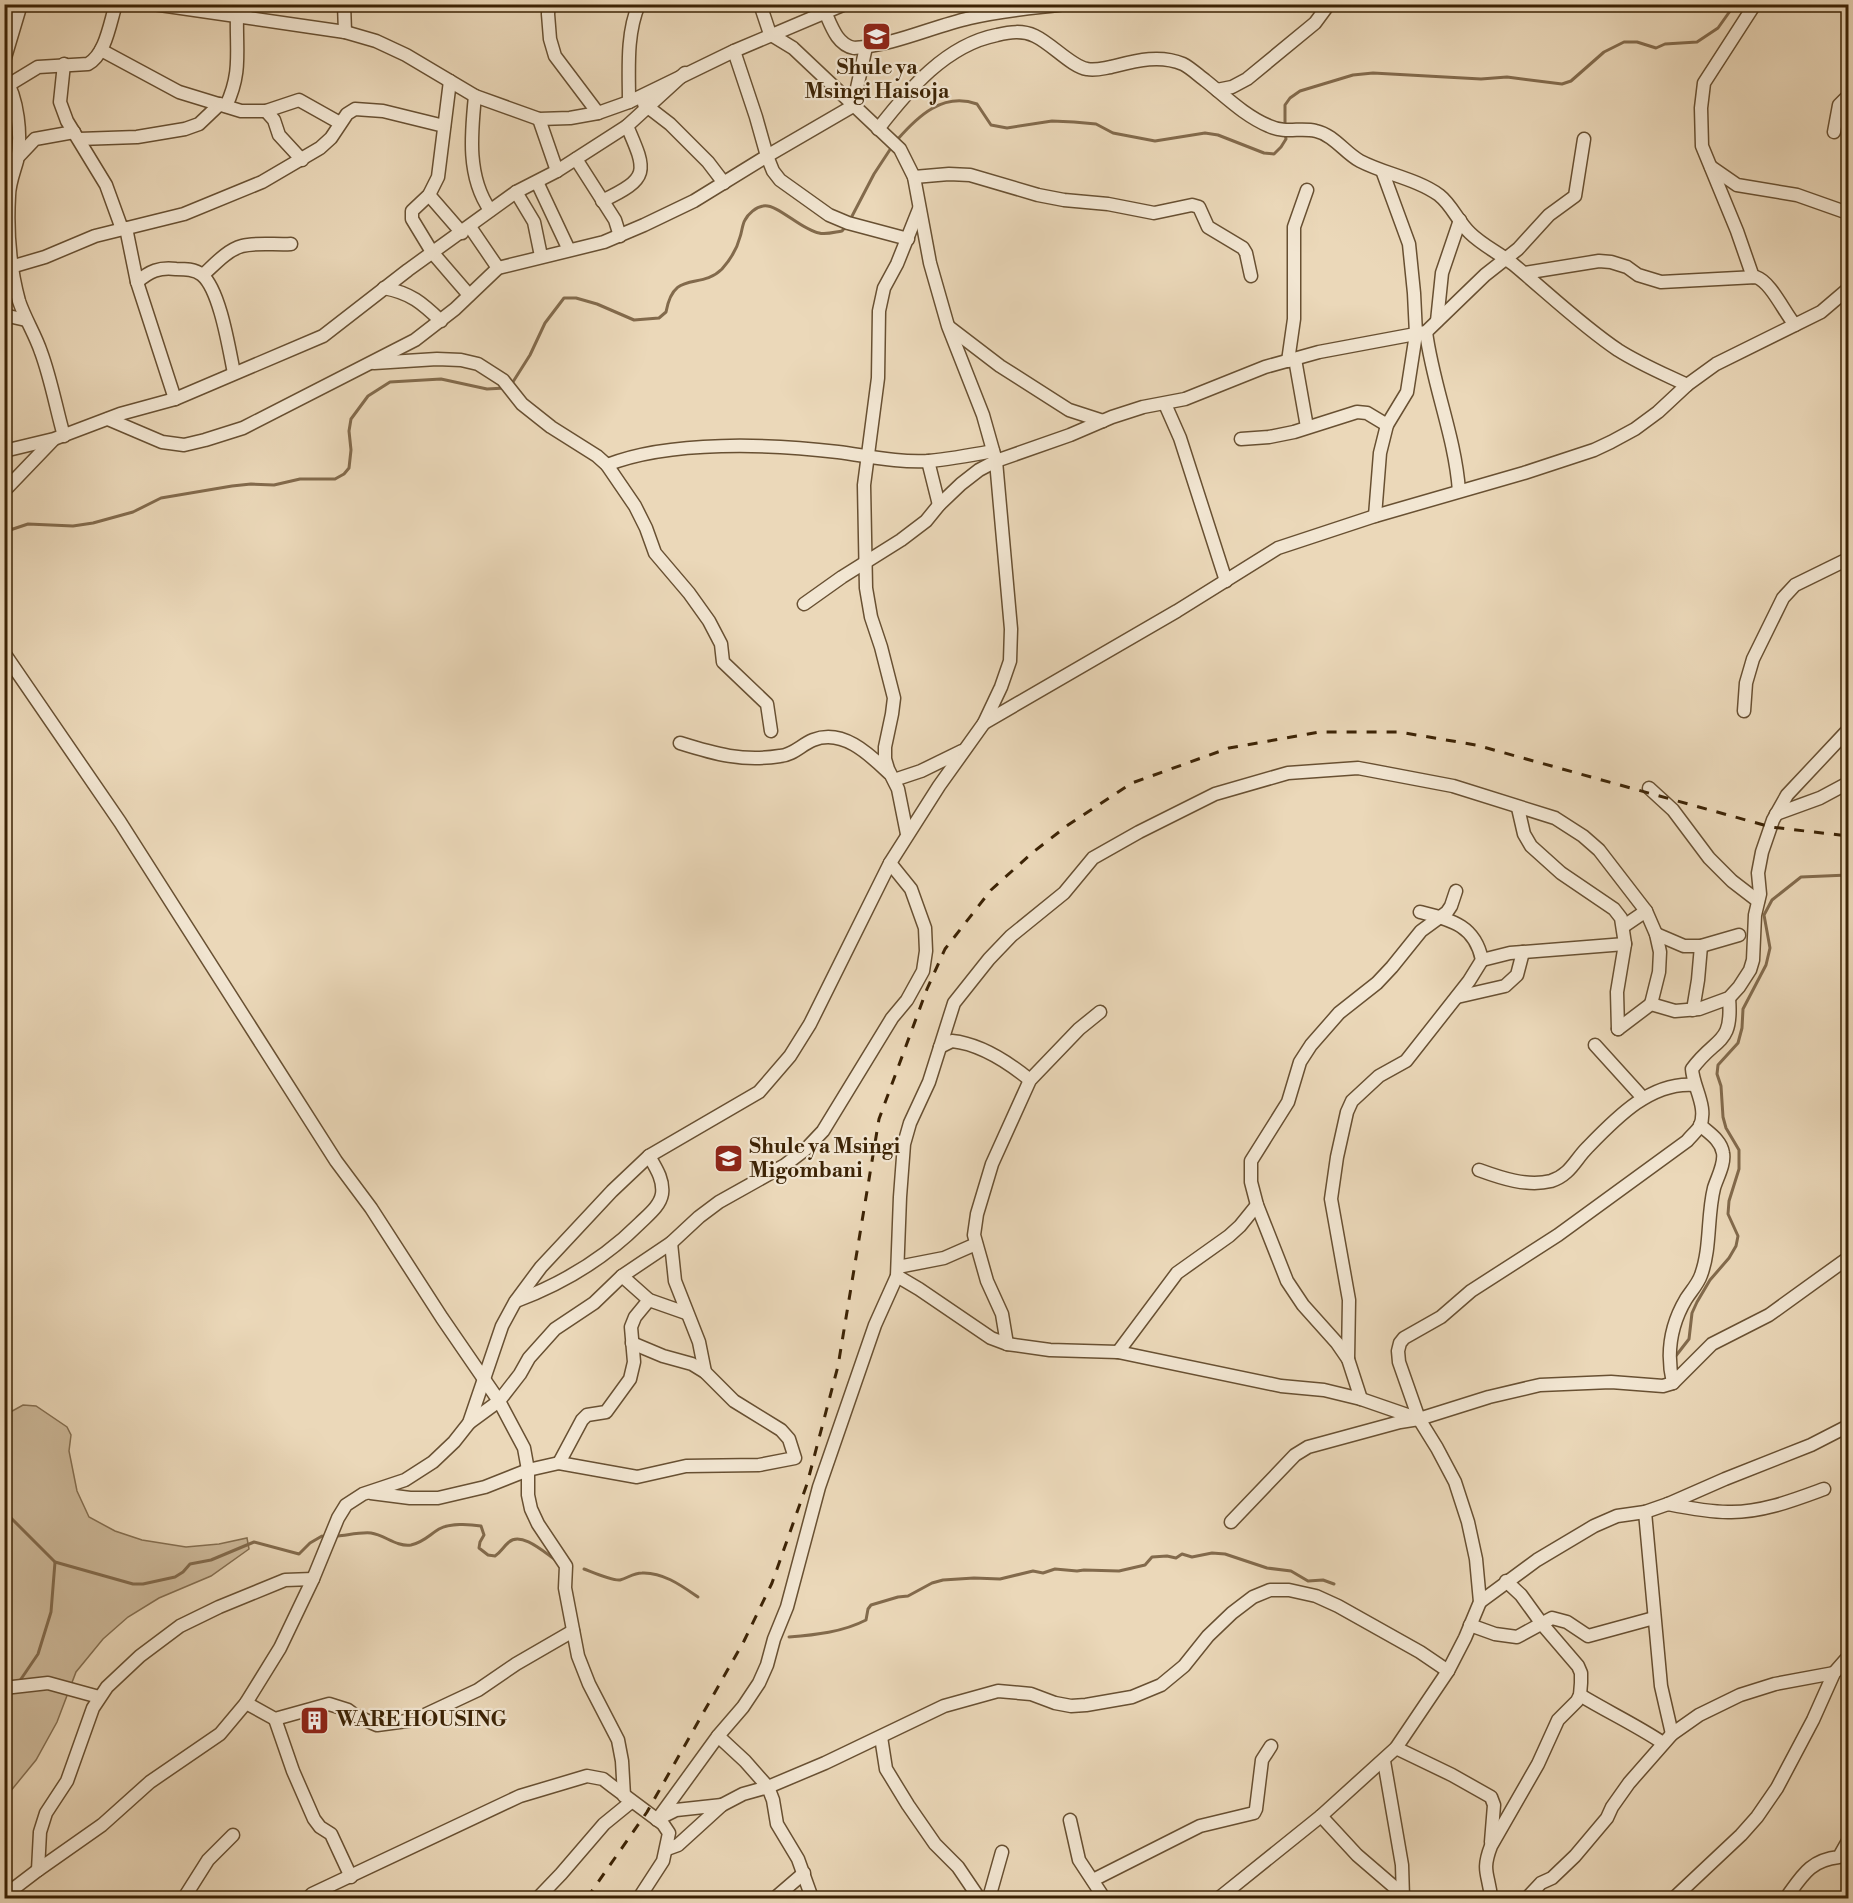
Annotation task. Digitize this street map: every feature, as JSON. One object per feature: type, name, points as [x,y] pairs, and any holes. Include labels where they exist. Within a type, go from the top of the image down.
[{"type":"street","points":[[4,61],[21,4]]},
{"type":"street","points":[[59,438],[40,349],[26,320],[8,268],[7,196],[17,158],[19,136],[17,113],[7,80],[38,67],[88,64],[94,61],[101,50],[116,4]]},
{"type":"street","points":[[153,4],[243,12],[345,32],[376,41],[475,96],[538,119],[570,118],[598,113],[633,100],[770,34],[826,14],[845,4]]},
{"type":"street","points":[[344,4],[345,32]]},
{"type":"street","points":[[549,4],[550,39],[555,56],[598,113]]},
{"type":"street","points":[[633,100],[631,34],[633,18],[639,4]]},
{"type":"street","points":[[469,1423],[502,1326],[515,1302],[542,1267],[649,1156],[759,1092],[790,1056],[810,1024],[890,863],[907,834],[984,723],[1010,661],[1011,629],[995,456],[983,415],[948,326],[930,263],[914,177],[900,149],[793,48],[770,34],[760,4]]},
{"type":"street","points":[[826,14],[846,46],[854,48],[902,39],[970,18],[1066,4]]},
{"type":"street","points":[[1218,90],[1232,87],[1247,79],[1315,23],[1329,4]]},
{"type":"street","points":[[1753,277],[1702,146],[1701,108],[1704,83],[1755,4]]},
{"type":"street","points":[[17,158],[35,139],[76,136],[137,137],[185,129],[199,124],[223,105],[235,87],[243,12]]},
{"type":"street","points":[[878,129],[914,87],[958,49],[1008,32],[1021,31],[1034,35],[1076,65],[1088,70],[1151,58],[1183,64],[1253,118],[1270,127],[1284,131],[1314,130],[1325,134],[1357,160],[1383,173],[1431,190],[1441,197],[1470,233],[1524,273],[1618,350],[1687,385]]},
{"type":"street","points":[[108,419],[138,434],[162,442],[184,445],[243,428],[415,340],[441,321],[498,268],[621,236],[694,201],[853,106],[866,47]]},
{"type":"street","points":[[101,50],[179,92],[241,111],[266,111],[298,100],[340,123]]},
{"type":"street","points":[[734,51],[767,156],[773,171],[780,180],[829,216],[848,224],[908,239]]},
{"type":"street","points":[[64,64],[60,102],[76,136],[106,185],[124,228],[137,282],[175,399]]},
{"type":"street","points":[[4,451],[59,438],[108,419],[175,399],[323,336],[432,252],[466,230],[516,192],[557,171],[627,126],[685,73]]},
{"type":"street","points":[[450,81],[438,177],[429,195],[411,214],[432,252],[469,295]]},
{"type":"street","points":[[475,96],[471,146],[481,195],[490,210]]},
{"type":"street","points":[[1834,132],[1839,105],[1848,96]]},
{"type":"street","points":[[633,100],[670,124],[708,162],[724,183]]},
{"type":"street","points":[[8,268],[45,257],[96,236],[184,214],[262,182],[302,160],[331,138],[347,114],[355,109],[383,111],[444,126]]},
{"type":"street","points":[[266,111],[274,120],[279,135],[302,160]]},
{"type":"street","points":[[538,119],[557,171]]},
{"type":"street","points":[[602,201],[625,190],[640,176],[641,169],[636,148],[627,126]]},
{"type":"street","points":[[607,465],[628,457],[670,450],[717,447],[816,450],[928,461],[995,456],[1070,435],[1143,407],[1194,396],[1236,377],[1292,360],[1421,333],[1518,249],[1559,206],[1575,196],[1584,139]]},
{"type":"street","points":[[576,159],[615,220],[621,236]]},
{"type":"street","points":[[1711,167],[1737,185],[1797,195],[1848,213]]},
{"type":"street","points":[[1383,173],[1409,244],[1421,333],[1453,445],[1459,491]]},
{"type":"street","points":[[914,177],[970,175],[1038,195],[1108,204],[1154,213],[1192,205],[1199,207],[1208,227],[1243,248],[1251,276]]},
{"type":"street","points":[[537,182],[569,250]]},
{"type":"street","points":[[1307,190],[1294,226],[1292,360],[1307,427]]},
{"type":"street","points":[[516,192],[534,222],[541,256]]},
{"type":"street","points":[[429,195],[466,230],[498,268]]},
{"type":"street","points":[[907,834],[898,789],[888,769],[885,747],[894,698],[871,617],[865,563],[864,485],[878,378],[879,311],[884,288],[908,239],[919,208]]},
{"type":"street","points":[[1437,321],[1442,273],[1460,220]]},
{"type":"street","points":[[202,275],[231,251],[241,246],[291,244]]},
{"type":"street","points":[[1524,273],[1599,261],[1627,267],[1638,275],[1661,282],[1753,277],[1769,286],[1795,325]]},
{"type":"street","points":[[137,282],[151,271],[160,268],[190,270],[202,275],[214,293],[234,373]]},
{"type":"street","points":[[384,288],[401,291],[416,298],[441,321]]},
{"type":"street","points":[[984,723],[1278,549],[1375,516],[1432,501],[1594,450],[1635,429],[1716,364],[1821,312],[1848,289]]},
{"type":"street","points":[[4,315],[26,320]]},
{"type":"street","points":[[948,326],[1000,366],[1069,410],[1103,421]]},
{"type":"street","points":[[1375,516],[1380,453],[1387,425],[1407,392],[1421,333]]},
{"type":"street","points":[[367,364],[437,359],[461,360],[478,364],[503,380],[522,404],[551,427],[607,465],[635,506],[655,553],[709,621],[721,645],[723,662],[767,704],[771,731]]},
{"type":"street","points":[[1165,404],[1180,438],[1226,581]]},
{"type":"street","points":[[1241,440],[1269,437],[1357,412],[1367,413],[1387,425]]},
{"type":"street","points":[[4,491],[59,438]]},
{"type":"street","points":[[804,604],[926,521],[939,505],[995,456]]},
{"type":"street","points":[[928,461],[939,505]]},
{"type":"street","points":[[1744,711],[1746,683],[1753,659],[1783,598],[1795,585],[1848,560]]},
{"type":"street","points":[[4,653],[120,822],[336,1161],[372,1208],[500,1401],[524,1448],[531,1509],[538,1524],[566,1566],[565,1588],[578,1656],[589,1684],[618,1740],[628,1799]]},
{"type":"street","points":[[1651,1004],[1675,1011],[1705,1008],[1729,998],[1739,987],[1750,970],[1753,960],[1755,915],[1760,894],[1759,862],[1776,814],[1787,795],[1848,730]]},
{"type":"street","points":[[680,743],[722,756],[746,759],[785,755],[816,739],[844,741],[860,747],[893,778]]},
{"type":"street","points":[[893,778],[921,771],[966,749]]},
{"type":"street","points":[[657,1820],[718,1736],[743,1707],[759,1683],[767,1665],[787,1606],[819,1486],[875,1325],[898,1272],[904,1144],[910,1123],[923,1097],[954,1003],[972,978],[1011,936],[1064,893],[1093,858],[1139,831],[1215,794],[1288,773],[1358,768],[1453,786],[1555,818],[1583,836],[1611,863],[1646,911],[1656,934],[1660,952],[1659,972],[1651,1004],[1618,1029],[1617,992],[1625,944],[1621,918],[1614,909],[1561,873],[1531,846],[1524,834],[1518,808]]},
{"type":"street","points":[[1776,814],[1820,798],[1848,783]]},
{"type":"street","points":[[1649,788],[1672,810],[1709,858],[1758,901]]},
{"type":"street","points":[[4,1896],[38,1869],[102,1825],[150,1782],[220,1734],[246,1703],[280,1648],[346,1505],[368,1492],[405,1480],[433,1462],[454,1442],[469,1423],[500,1401],[529,1358],[548,1335],[594,1303],[622,1276],[671,1243],[719,1202],[786,1165],[823,1131],[923,971],[927,951],[925,928],[911,889],[890,863]]},
{"type":"street","points":[[1361,1399],[1348,1359],[1303,1305],[1287,1281],[1257,1206],[1251,1182],[1251,1161],[1288,1102],[1300,1062],[1311,1045],[1339,1013],[1377,983],[1403,956],[1421,932],[1440,918],[1451,906],[1456,891]]},
{"type":"street","points":[[1623,926],[1646,911]]},
{"type":"street","points":[[1348,1359],[1350,1300],[1331,1199],[1336,1157],[1347,1112],[1352,1101],[1378,1076],[1406,1061],[1457,997],[1482,960],[1479,946],[1463,928],[1420,912]]},
{"type":"street","points":[[1656,934],[1684,946],[1701,946],[1739,934]]},
{"type":"street","points":[[1482,960],[1523,952],[1625,944]]},
{"type":"street","points":[[1693,1010],[1701,946]]},
{"type":"street","points":[[1457,997],[1505,986],[1517,975],[1523,952]]},
{"type":"street","points":[[1219,1899],[1321,1816],[1396,1748],[1448,1671],[1480,1602],[1476,1559],[1468,1522],[1455,1482],[1419,1419],[1399,1362],[1400,1343],[1404,1338],[1441,1317],[1489,1279],[1558,1234],[1687,1141],[1700,1125],[1701,1102],[1692,1069],[1726,1034],[1730,1024],[1729,998]]},
{"type":"street","points":[[1007,1344],[1002,1314],[987,1281],[976,1244],[974,1226],[992,1164],[1030,1080],[1079,1029],[1100,1012]]},
{"type":"street","points":[[940,1047],[952,1041],[967,1044],[999,1058],[1030,1080]]},
{"type":"street","points":[[1595,1045],[1644,1098]]},
{"type":"street","points":[[1479,1170],[1503,1179],[1525,1182],[1549,1181],[1562,1176],[1572,1168],[1586,1149],[1644,1098],[1673,1085],[1695,1085]]},
{"type":"street","points":[[1673,1383],[1668,1355],[1671,1340],[1686,1298],[1700,1278],[1704,1265],[1714,1190],[1724,1154],[1715,1137],[1700,1125]]},
{"type":"street","points":[[515,1302],[535,1294],[603,1256],[653,1211],[661,1198],[663,1186],[649,1156]]},
{"type":"street","points":[[1118,1352],[1177,1273],[1229,1236],[1257,1206]]},
{"type":"street","points":[[671,1243],[675,1281],[699,1342],[705,1372]]},
{"type":"street","points":[[898,1272],[944,1258],[976,1244]]},
{"type":"street","points":[[1231,1522],[1295,1455],[1308,1447],[1540,1385],[1611,1382],[1663,1386],[1673,1383],[1712,1344],[1769,1315],[1848,1258]]},
{"type":"street","points":[[898,1272],[991,1338],[1007,1344],[1050,1350],[1118,1352],[1281,1386],[1324,1390],[1361,1399],[1419,1419]]},
{"type":"street","points":[[622,1276],[649,1300],[686,1313]]},
{"type":"street","points":[[559,1463],[582,1420],[587,1415],[606,1412],[630,1379],[634,1362],[632,1327],[635,1317],[649,1300]]},
{"type":"street","points":[[368,1492],[410,1498],[438,1498],[485,1487],[528,1470],[559,1463],[637,1477],[686,1466],[759,1465],[795,1458],[789,1439],[781,1430],[734,1401],[705,1372],[692,1364],[663,1356],[632,1343]]},
{"type":"street","points":[[1480,1602],[1506,1581],[1594,1526],[1617,1516],[1645,1512],[1668,1504],[1811,1445],[1848,1426]]},
{"type":"street","points":[[1668,1504],[1731,1513],[1769,1508],[1824,1489]]},
{"type":"street","points":[[1645,1512],[1667,1739]]},
{"type":"street","points":[[38,1869],[40,1832],[46,1813],[70,1773],[99,1697],[140,1656],[180,1626],[219,1606],[285,1580],[313,1579]]},
{"type":"street","points":[[1491,1899],[1485,1860],[1491,1846],[1538,1764],[1558,1720],[1575,1705],[1580,1695],[1581,1673],[1578,1666],[1542,1624],[1521,1594],[1506,1581]]},
{"type":"street","points":[[667,1849],[678,1845],[722,1805],[743,1794],[768,1787],[881,1737],[944,1706],[998,1691],[1031,1694],[1071,1706],[1106,1703],[1132,1697],[1175,1675],[1208,1636],[1232,1613],[1253,1597],[1270,1590],[1289,1590],[1324,1599],[1400,1641],[1448,1671]]},
{"type":"street","points":[[1470,1626],[1508,1637],[1517,1637],[1552,1618],[1559,1619],[1588,1636],[1654,1618]]},
{"type":"street","points":[[275,1719],[329,1704],[348,1710],[377,1725],[414,1720],[478,1690],[516,1664],[573,1631]]},
{"type":"street","points":[[1674,1899],[1741,1835],[1757,1816],[1777,1788],[1813,1720],[1834,1673],[1848,1657]]},
{"type":"street","points":[[1527,1899],[1541,1883],[1552,1878],[1575,1856],[1604,1823],[1612,1807],[1629,1784],[1667,1739],[1699,1715],[1740,1695],[1775,1684],[1834,1673]]},
{"type":"street","points":[[4,1688],[48,1683],[99,1697]]},
{"type":"street","points":[[1580,1695],[1667,1739]]},
{"type":"street","points":[[246,1703],[275,1719],[293,1771],[314,1819],[332,1836],[351,1877]]},
{"type":"street","points":[[718,1736],[768,1787],[777,1824],[798,1859],[812,1899]]},
{"type":"street","points":[[881,1737],[886,1769],[935,1844],[958,1867],[979,1899]]},
{"type":"street","points":[[1093,1880],[1200,1826],[1254,1813],[1262,1760],[1271,1746]]},
{"type":"street","points":[[1396,1748],[1491,1797],[1494,1805],[1491,1846]]},
{"type":"street","points":[[1384,1761],[1402,1865],[1405,1898]]},
{"type":"street","points":[[308,1899],[312,1894],[520,1796],[587,1776],[603,1779],[663,1824],[669,1833],[663,1862],[639,1899]]},
{"type":"street","points":[[538,1899],[628,1799]]},
{"type":"street","points":[[657,1820],[676,1810],[722,1805]]},
{"type":"street","points":[[1321,1816],[1357,1855],[1405,1898]]},
{"type":"street","points":[[1070,1820],[1079,1860],[1104,1899]]},
{"type":"street","points":[[184,1899],[208,1860],[234,1835]]},
{"type":"street","points":[[1786,1899],[1809,1868],[1827,1858],[1844,1857],[1848,1841]]},
{"type":"street","points":[[989,1899],[1002,1852]]},
{"type":"street","points":[[775,1899],[804,1873]]},
{"type":"shaded area","points":[[23,1405],[36,1406],[67,1427],[71,1435],[69,1451],[77,1491],[89,1517],[115,1531],[142,1540],[186,1547],[219,1544],[247,1538],[249,1549],[211,1576],[159,1598],[128,1617],[103,1639],[76,1672],[57,1722],[36,1760],[5,1798],[5,1415]]},
{"type":"waterway","points":[[1285,126],[1285,105],[1290,98],[1300,91],[1353,75],[1373,73],[1481,79],[1507,77],[1562,84],[1571,81],[1604,52],[1624,42],[1637,42],[1656,48],[1665,44],[1697,42],[1718,28],[1735,4]]},
{"type":"waterway","points":[[897,140],[932,108],[953,101],[977,104],[991,125],[1007,128],[1052,121],[1074,122],[1096,124],[1113,133],[1155,141],[1205,133],[1218,135],[1264,153],[1274,154],[1286,139],[1285,133]]},
{"type":"waterway","points":[[850,220],[874,174],[893,145]]},
{"type":"waterway","points":[[511,385],[530,355],[545,323],[564,298],[576,298],[597,304],[634,320],[659,318],[666,312],[670,298],[681,285],[705,279],[722,269],[735,250],[745,220],[758,208],[769,206],[812,231],[822,234],[842,231],[847,225]]},
{"type":"waterway","points":[[4,532],[28,524],[73,526],[93,523],[133,512],[161,498],[232,486],[274,485],[300,479],[335,479],[349,468],[351,419],[368,396],[390,382],[441,379],[487,389],[505,388]]},
{"type":"waterway","points":[[1675,1357],[1689,1339],[1692,1313],[1697,1302],[1710,1280],[1736,1246],[1738,1236],[1728,1214],[1729,1201],[1739,1169],[1739,1150],[1726,1128],[1721,1086],[1717,1074],[1718,1065],[1738,1043],[1743,1009],[1766,965],[1770,948],[1764,915],[1772,900],[1801,877],[1848,875]]},
{"type":"waterway","points":[[4,1511],[55,1562],[133,1584],[175,1577],[190,1564],[211,1560],[254,1542],[299,1554],[310,1543],[322,1536]]},
{"type":"waterway","points":[[338,1536],[371,1533],[400,1544],[411,1545],[443,1527],[460,1524],[476,1525],[481,1526],[484,1535],[479,1548],[488,1555],[495,1556],[509,1542],[520,1539],[534,1545],[557,1561]]},
{"type":"waterway","points":[[789,1637],[829,1632],[857,1624],[866,1620],[871,1605],[908,1596],[932,1583],[943,1580],[1000,1579],[1033,1571],[1043,1573],[1055,1569],[1119,1571],[1145,1565],[1152,1557],[1176,1558],[1182,1554],[1192,1557],[1212,1553],[1225,1554],[1267,1568],[1291,1571],[1308,1581],[1323,1580],[1334,1584]]},
{"type":"waterway","points":[[19,1682],[38,1654],[51,1612],[55,1562]]},
{"type":"waterway","points":[[584,1569],[616,1580],[639,1573],[650,1573],[672,1580],[698,1597]]},
{"type":"waterway","points":[[4,1703],[12,1692]]},
{"type":"railway","points":[[587,1898],[647,1812],[744,1641],[772,1583],[807,1484],[838,1366],[879,1119],[927,989],[945,949],[991,890],[1032,853],[1068,825],[1132,783],[1229,748],[1320,732],[1399,732],[1476,745],[1771,827],[1848,836]]},
{"type":"place","name":"Shule ya Msingi Haisoja","points":[[877,37]]},
{"type":"place","name":"Shule ya Msingi Migombani","points":[[728,1159]]},
{"type":"place","name":"WARE HOUSING","points":[[315,1720]]}]
